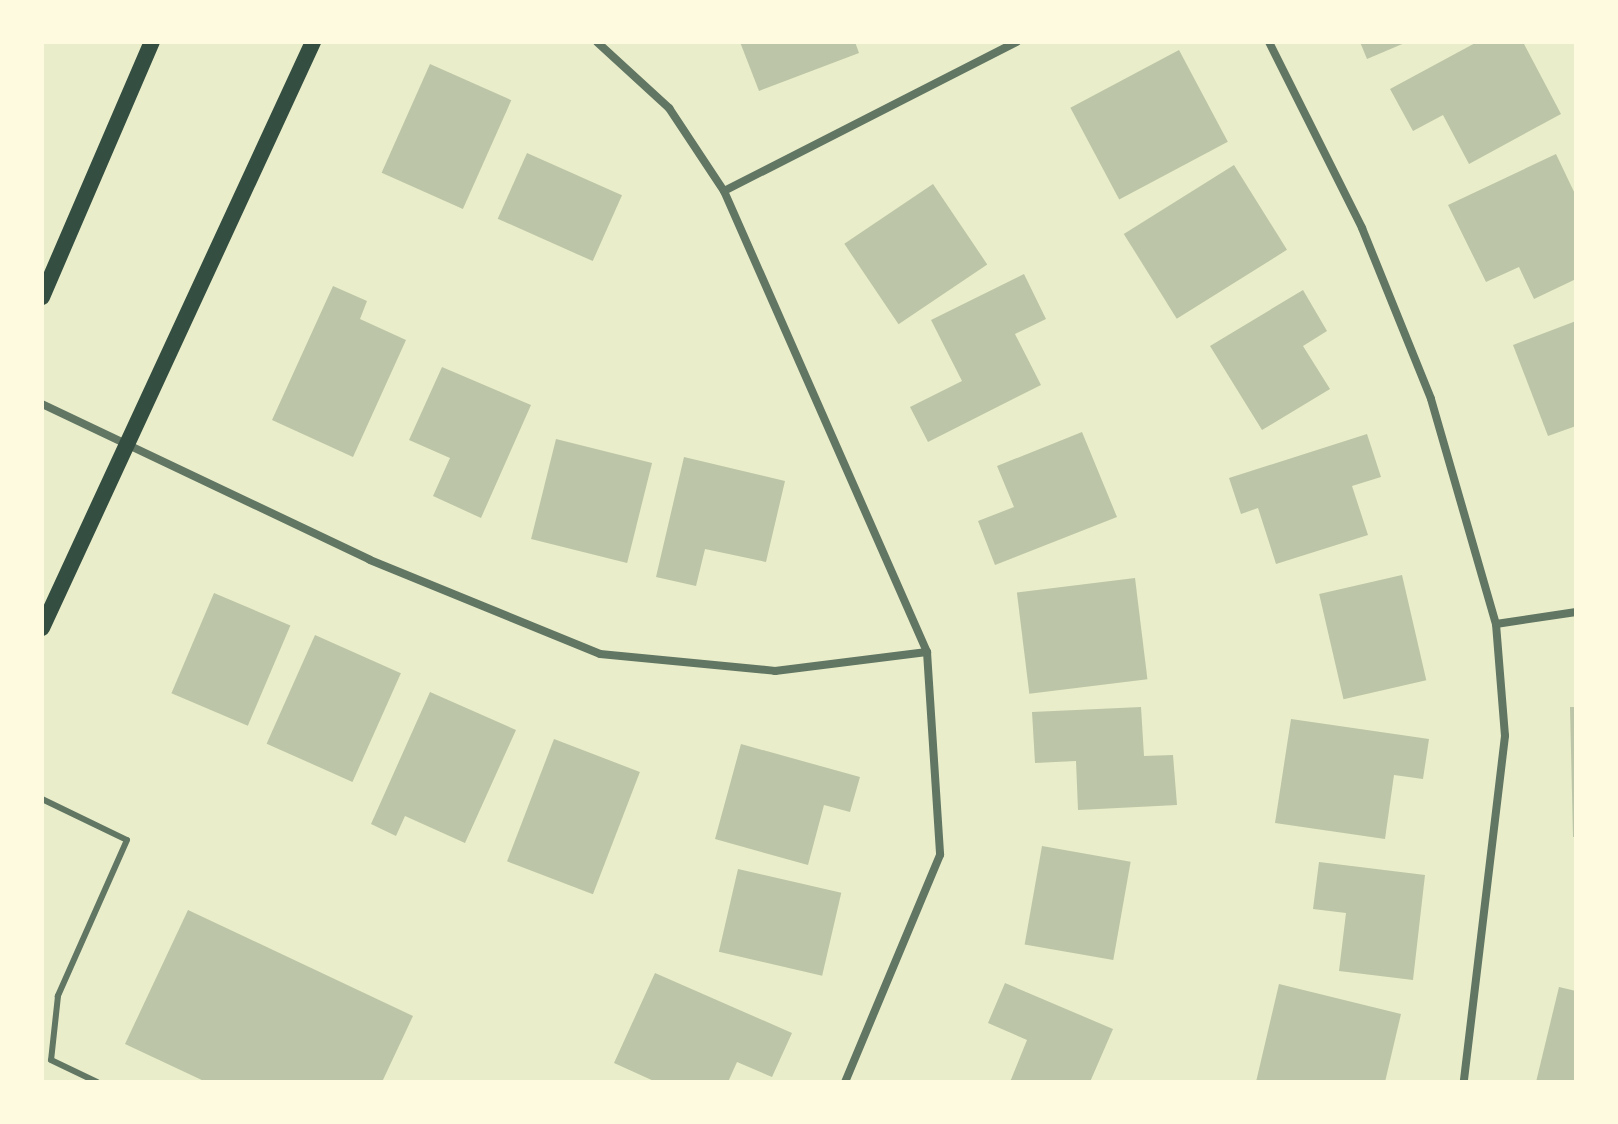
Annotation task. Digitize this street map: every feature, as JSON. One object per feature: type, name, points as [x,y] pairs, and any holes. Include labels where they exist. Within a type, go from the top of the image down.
[{"type":"main road","points":[[42,297],[152,42]]},
{"type":"main road","points":[[42,628],[124,444],[313,42]]},
{"type":"street","points":[[597,42],[669,108],[724,191],[927,652],[940,855],[845,1082]]},
{"type":"street","points":[[724,191],[1017,42]]},
{"type":"street","points":[[1269,42],[1362,228],[1431,399],[1496,624],[1505,736],[1464,1082]]},
{"type":"street","points":[[42,404],[370,560],[600,654],[775,671],[927,652]]},
{"type":"street","points":[[1496,624],[1576,612]]},
{"type":"lane","points":[[42,799],[127,840],[58,996],[51,1060],[97,1082]]},
{"type":"building","points":[[740,42],[855,42],[859,53],[759,91]]},
{"type":"building","points":[[1360,42],[1407,42],[1367,59]]},
{"type":"building","points":[[1477,42],[1523,42],[1561,114],[1469,164],[1443,115],[1413,131],[1390,89]]},
{"type":"building","points":[[1179,50],[1228,142],[1119,200],[1070,108]]},
{"type":"building","points":[[430,64],[511,100],[463,209],[382,173]]},
{"type":"building","points":[[527,153],[622,195],[593,261],[498,219]]},
{"type":"building","points":[[1556,154],[1576,196],[1576,279],[1534,299],[1519,267],[1486,282],[1448,205]]},
{"type":"building","points":[[1234,165],[1287,250],[1177,319],[1124,234]]},
{"type":"building","points":[[933,184],[987,264],[899,324],[844,244]]},
{"type":"building","points":[[1024,274],[1046,319],[1015,334],[1041,385],[928,442],[910,407],[962,381],[931,320]]},
{"type":"building","points":[[333,286],[367,301],[360,319],[406,340],[353,457],[272,420]]},
{"type":"building","points":[[1303,290],[1327,331],[1303,346],[1330,389],[1262,430],[1210,346]]},
{"type":"building","points":[[1576,321],[1576,426],[1548,436],[1513,345]]},
{"type":"building","points":[[442,367],[531,405],[481,518],[433,496],[450,458],[409,440]]},
{"type":"building","points":[[1082,432],[1117,517],[995,565],[978,521],[1014,507],[997,466]]},
{"type":"building","points":[[1367,434],[1381,477],[1352,486],[1368,535],[1276,564],[1258,508],[1241,514],[1229,478]]},
{"type":"building","points":[[556,439],[652,463],[627,563],[531,539]]},
{"type":"building","points":[[684,457],[785,481],[766,562],[705,549],[696,586],[656,577]]},
{"type":"building","points":[[1402,575],[1426,680],[1343,699],[1319,594]]},
{"type":"building","points":[[1135,578],[1147,679],[1029,694],[1017,593]]},
{"type":"building","points":[[214,593],[290,625],[248,726],[171,693]]},
{"type":"building","points":[[315,635],[401,673],[352,782],[267,744]]},
{"type":"building","points":[[430,692],[516,730],[465,843],[405,816],[396,836],[371,824]]},
{"type":"building","points":[[1141,707],[1144,756],[1173,755],[1177,805],[1078,810],[1076,761],[1035,763],[1032,712]]},
{"type":"building","points":[[1570,707],[1576,707],[1576,837],[1573,837]]},
{"type":"building","points":[[1291,719],[1429,739],[1423,779],[1394,775],[1385,839],[1275,823]]},
{"type":"building","points":[[554,739],[640,772],[593,894],[507,861]]},
{"type":"building","points":[[741,744],[860,777],[850,812],[824,805],[808,865],[715,839]]},
{"type":"building","points":[[1042,846],[1131,862],[1113,960],[1025,944]]},
{"type":"building","points":[[1319,862],[1425,875],[1413,980],[1339,971],[1346,913],[1313,909]]},
{"type":"building","points":[[738,869],[841,893],[822,976],[719,952]]},
{"type":"building","points":[[188,910],[413,1016],[382,1082],[206,1082],[125,1044]]},
{"type":"building","points":[[655,973],[792,1033],[772,1077],[737,1062],[728,1082],[656,1082],[614,1063]]},
{"type":"building","points":[[1005,983],[1113,1029],[1090,1082],[1010,1082],[1027,1040],[988,1023]]},
{"type":"building","points":[[1279,984],[1401,1014],[1385,1082],[1256,1082]]},
{"type":"building","points":[[1559,987],[1576,991],[1576,1082],[1536,1082]]}]
